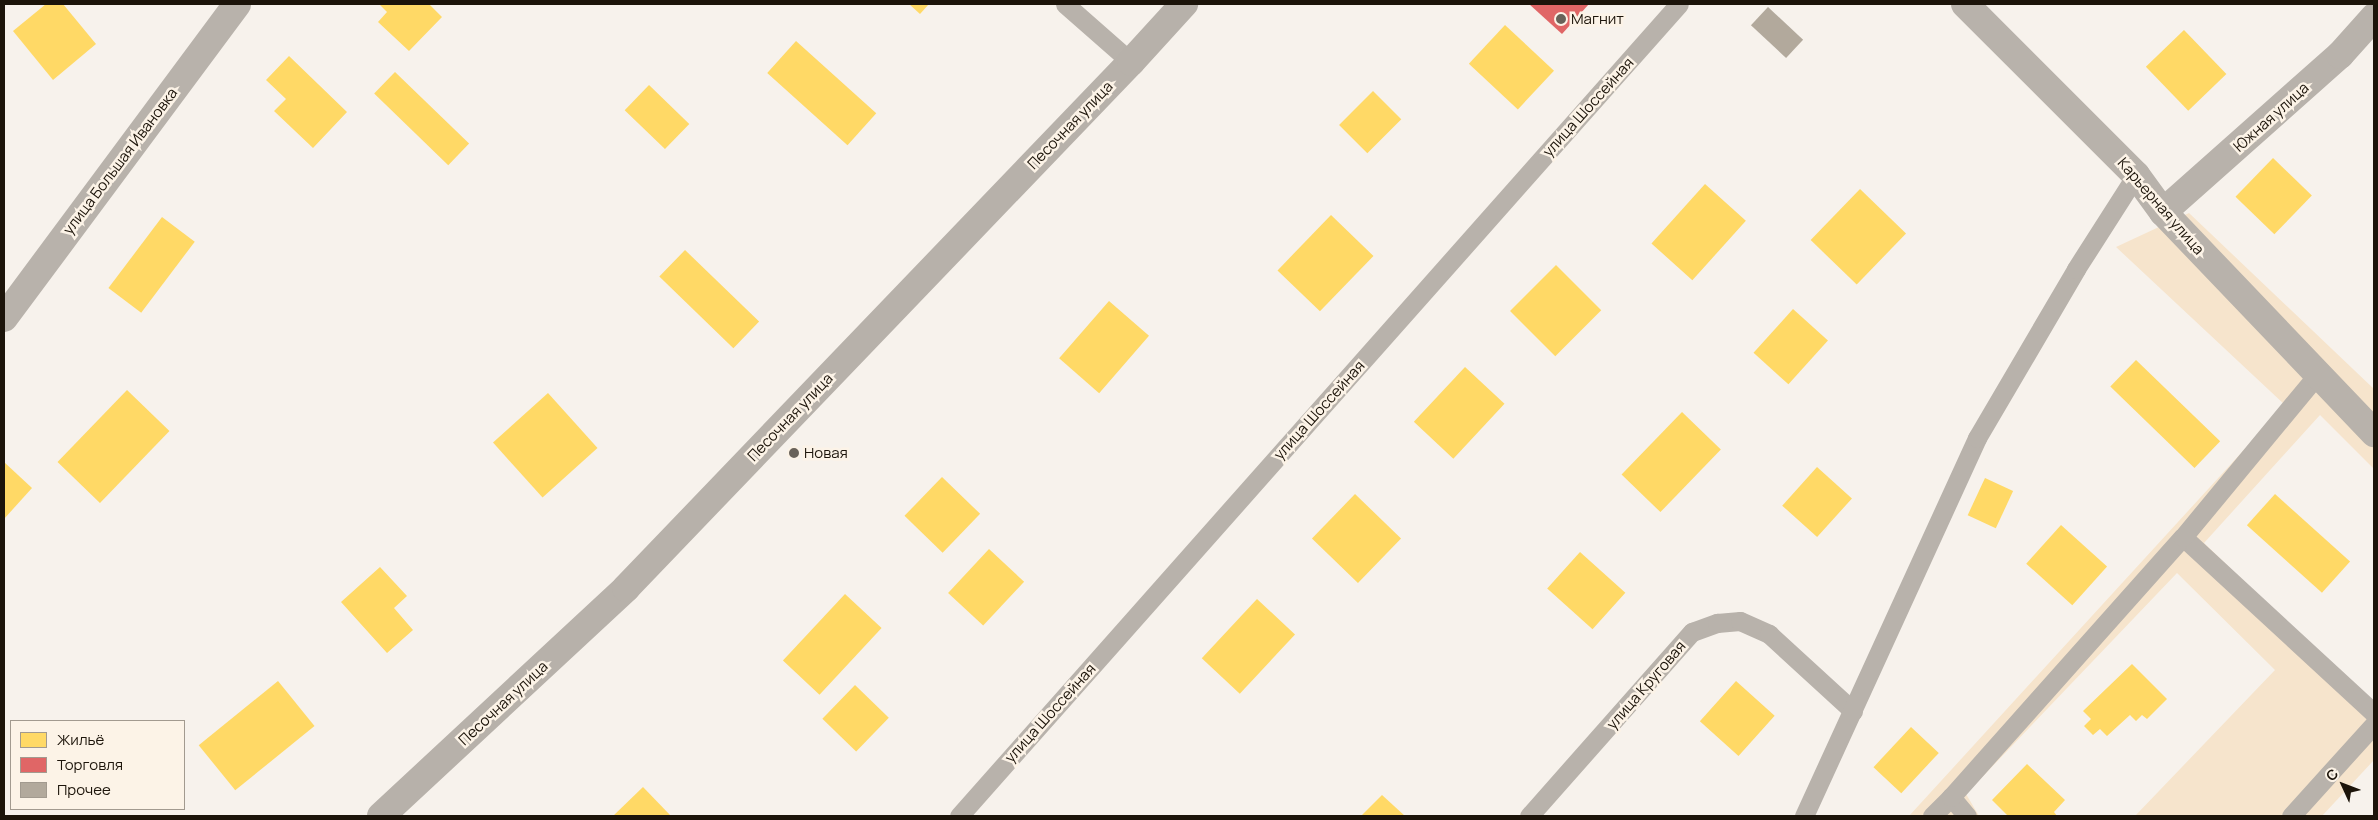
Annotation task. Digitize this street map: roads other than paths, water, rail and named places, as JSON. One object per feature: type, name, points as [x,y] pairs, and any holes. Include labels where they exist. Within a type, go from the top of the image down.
[{"type":"street","name":"улица Большая Ивановка","points":[[4,318],[236,4]]},
{"type":"street","name":"Песочная улица","points":[[381,816],[626,588],[1131,62],[1184,4]]},
{"type":"street","name":"Карьерная улица","points":[[1965,4],[2136,175],[2163,212],[2374,433]]},
{"type":"street","name":"Южная улица","points":[[2163,212],[2340,55],[2374,16]]},
{"type":"lane","points":[[1065,4],[1131,62]]},
{"type":"lane","name":"улица Шоссейная","points":[[959,816],[1679,4]]},
{"type":"lane","points":[[1804,816],[1977,438],[2076,270],[2136,175]]},
{"type":"lane","points":[[1932,816],[2183,537],[2318,376]]},
{"type":"lane","points":[[2183,537],[2374,713]]},
{"type":"lane","name":"улица Круговая","points":[[1529,816],[1692,632],[1717,623],[1740,621],[1769,634],[1853,711]]},
{"type":"lane","points":[[2291,816],[2374,724]]},
{"type":"lane","points":[[1951,797],[1967,816]]},
{"type":"place","name":"Магнит","points":[[1561,19]]},
{"type":"place","name":"Новая","points":[[794,453]]}]
